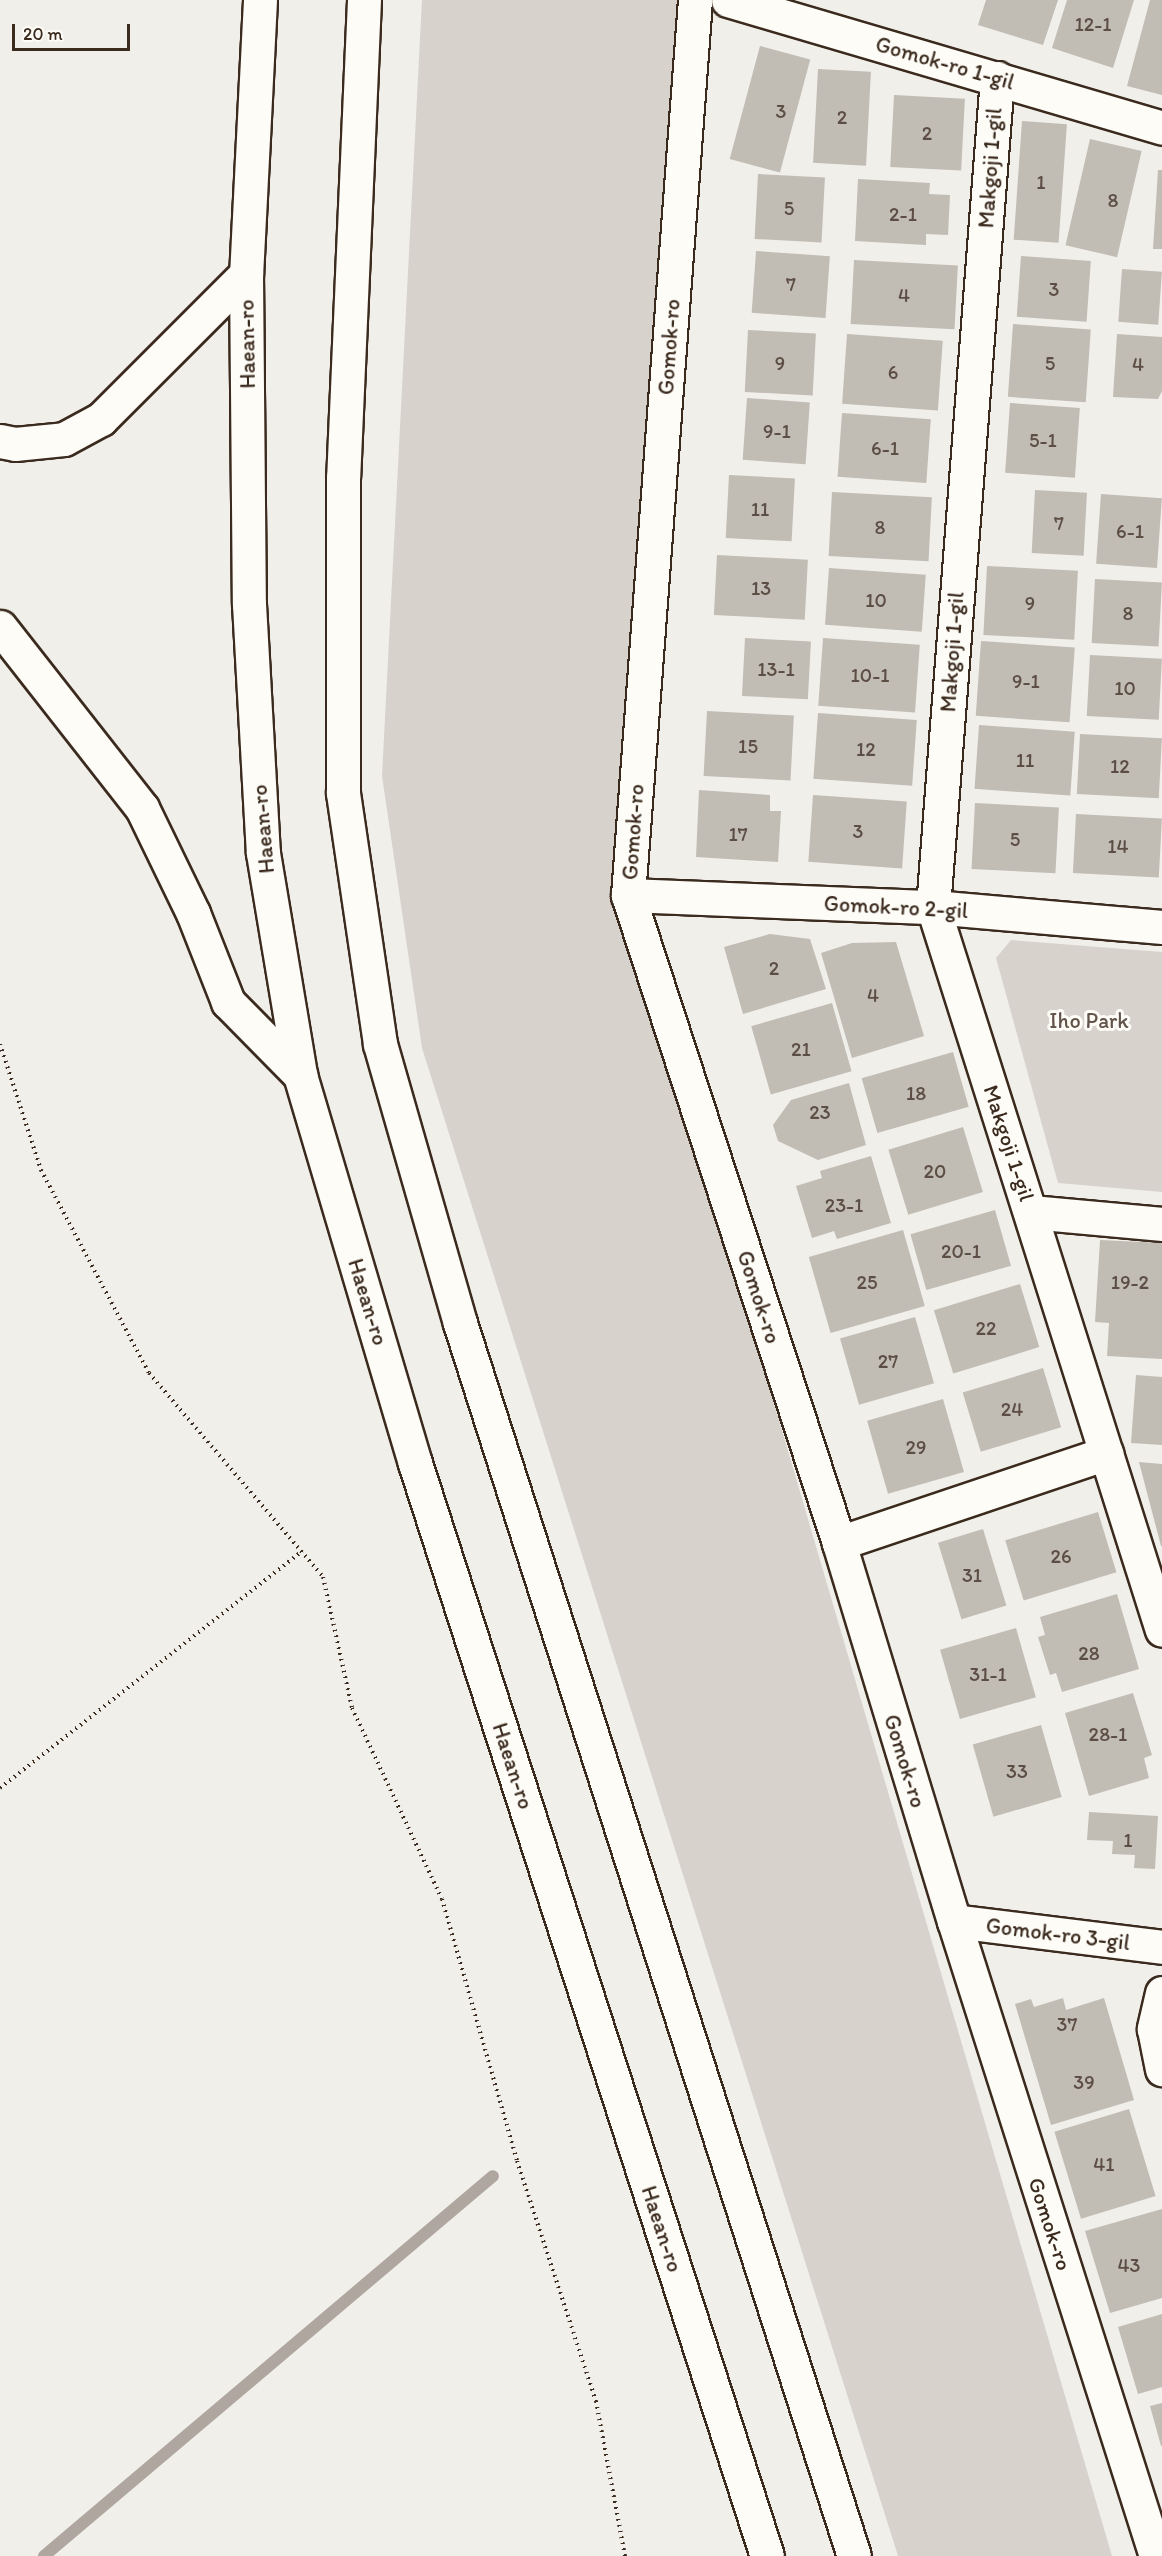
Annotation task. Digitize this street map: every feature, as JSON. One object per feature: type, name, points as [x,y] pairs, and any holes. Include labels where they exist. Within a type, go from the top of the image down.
[{"type":"main road","name":"Haean-ro","points":[[260,0],[246,274],[249,603],[263,853],[300,1075],[416,1463],[767,2556]]},
{"type":"main road","points":[[364,0],[343,477],[343,793],[380,1044],[464,1335],[854,2556]]},
{"type":"main road","name":"Gomok-ro","points":[[695,0],[628,896],[838,1543],[954,1921],[1156,2556]]},
{"type":"main road","name":"Gomok-ro 1-gil","points":[[728,0],[1162,128]]},
{"type":"main road","name":"Makgoji 1-gil","points":[[997,78],[933,907],[1162,1630]]},
{"type":"main road","points":[[0,441],[15,444],[64,439],[100,419],[246,274]]},
{"type":"main road","points":[[0,627],[142,808],[193,913],[228,1002],[300,1075]]},
{"type":"main road","name":"Gomok-ro 2-gil","points":[[628,896],[933,907],[1162,927]]},
{"type":"main road","name":"Makgoji 1-gil","points":[[1031,1212],[1162,1224]]},
{"type":"main road","points":[[838,1543],[1106,1453]]},
{"type":"main road","name":"Gomok-ro 3-gil","points":[[954,1921],[1162,1947]]},
{"type":"main road","points":[[1162,1993],[1154,2029],[1162,2069]]},
{"type":"path","points":[[0,1044],[41,1170],[149,1373],[323,1577],[352,1708],[442,1899],[517,2160],[596,2401],[625,2556]]},
{"type":"path","points":[[0,1788],[302,1551]]},
{"type":"green space","points":[[422,0],[683,0],[623,888],[1112,2556],[898,2556],[422,1048],[382,776]]},
{"type":"green space","name":"Iho Park","points":[[1011,940],[1162,952],[1162,1192],[1058,1183],[996,958]]},
{"type":"building","points":[[986,0],[1058,0],[1043,45],[978,25]]},
{"type":"building","points":[[1067,0],[1134,0],[1113,68],[1052,48]]},
{"type":"building","points":[[1150,0],[1162,0],[1162,95],[1127,86]]},
{"type":"building","points":[[760,46],[810,59],[780,172],[730,159]]},
{"type":"building","points":[[818,69],[871,72],[866,166],[813,163]]},
{"type":"building","points":[[894,95],[965,99],[961,171],[890,167]]},
{"type":"building","points":[[1022,121],[1067,124],[1059,243],[1014,240]]},
{"type":"building","points":[[1090,139],[1142,151],[1117,257],[1065,245]]},
{"type":"building","points":[[1158,170],[1162,170],[1162,249],[1153,249]]},
{"type":"building","points":[[758,174],[825,178],[822,242],[755,239]]},
{"type":"building","points":[[858,179],[930,183],[929,194],[950,195],[948,235],[926,234],[926,245],[855,241]]},
{"type":"building","points":[[756,251],[830,256],[825,318],[752,313]]},
{"type":"building","points":[[1021,256],[1091,261],[1087,322],[1017,317]]},
{"type":"building","points":[[854,260],[958,265],[955,329],[851,324]]},
{"type":"building","points":[[1122,269],[1162,272],[1158,325],[1118,322]]},
{"type":"building","points":[[1013,324],[1091,329],[1086,402],[1008,397]]},
{"type":"building","points":[[748,330],[816,334],[813,395],[745,392]]},
{"type":"building","points":[[847,334],[943,341],[938,411],[842,404]]},
{"type":"building","points":[[1117,334],[1162,337],[1162,391],[1158,399],[1113,397]]},
{"type":"building","points":[[747,398],[810,402],[806,464],[743,460]]},
{"type":"building","points":[[1010,403],[1080,408],[1075,478],[1005,473]]},
{"type":"building","points":[[842,413],[931,419],[926,483],[838,477]]},
{"type":"building","points":[[729,475],[795,478],[792,541],[726,538]]},
{"type":"building","points":[[1035,490],[1087,493],[1084,556],[1032,553]]},
{"type":"building","points":[[832,492],[932,497],[929,561],[829,556]]},
{"type":"building","points":[[1101,494],[1162,498],[1157,568],[1096,564]]},
{"type":"building","points":[[717,555],[808,560],[805,620],[714,615]]},
{"type":"building","points":[[987,566],[1078,571],[1074,640],[983,635]]},
{"type":"building","points":[[829,568],[926,575],[922,632],[825,625]]},
{"type":"building","points":[[1095,579],[1162,583],[1159,646],[1092,643]]},
{"type":"building","points":[[745,638],[811,641],[808,699],[742,696]]},
{"type":"building","points":[[823,638],[920,645],[915,713],[818,706]]},
{"type":"building","points":[[981,641],[1075,648],[1070,722],[976,716]]},
{"type":"building","points":[[1090,655],[1162,659],[1159,720],[1087,716]]},
{"type":"building","points":[[707,711],[794,716],[790,780],[704,776]]},
{"type":"building","points":[[818,713],[917,720],[912,786],[813,779]]},
{"type":"building","points":[[979,725],[1075,732],[1070,796],[975,789]]},
{"type":"building","points":[[1080,734],[1162,738],[1159,798],[1077,794]]},
{"type":"building","points":[[699,790],[770,795],[770,811],[781,811],[778,862],[696,857]]},
{"type":"building","points":[[813,795],[907,802],[902,868],[808,862]]},
{"type":"building","points":[[975,803],[1059,807],[1055,873],[972,869]]},
{"type":"building","points":[[1076,814],[1162,819],[1159,877],[1073,873]]},
{"type":"building","points":[[770,934],[810,939],[826,989],[743,1014],[724,947]]},
{"type":"building","points":[[896,942],[924,1036],[852,1058],[821,953],[852,943]]},
{"type":"building","points":[[832,1003],[852,1071],[771,1094],[751,1026]]},
{"type":"building","points":[[953,1052],[969,1107],[877,1133],[862,1078]]},
{"type":"building","points":[[849,1083],[866,1145],[818,1160],[778,1141],[773,1125],[791,1100]]},
{"type":"building","points":[[963,1127],[983,1192],[908,1215],[888,1150]]},
{"type":"building","points":[[871,1156],[891,1223],[837,1239],[834,1231],[812,1238],[796,1186],[822,1178],[820,1171]]},
{"type":"building","points":[[995,1210],[1011,1266],[926,1290],[910,1234]]},
{"type":"building","points":[[903,1230],[925,1306],[831,1333],[809,1257]]},
{"type":"building","points":[[1100,1240],[1162,1243],[1162,1359],[1107,1356],[1109,1323],[1095,1322]]},
{"type":"building","points":[[1020,1284],[1039,1347],[953,1373],[934,1310]]},
{"type":"building","points":[[915,1317],[934,1383],[859,1405],[840,1338]]},
{"type":"building","points":[[1043,1368],[1061,1427],[981,1452],[963,1393]]},
{"type":"building","points":[[1136,1375],[1162,1377],[1162,1445],[1131,1443]]},
{"type":"building","points":[[943,1399],[964,1472],[888,1494],[867,1421]]},
{"type":"building","points":[[1139,1462],[1162,1464],[1162,1546],[1161,1546]]},
{"type":"building","points":[[1098,1512],[1116,1572],[1024,1601],[1005,1540]]},
{"type":"building","points":[[983,1529],[1006,1606],[961,1619],[938,1543]]},
{"type":"building","points":[[1117,1594],[1139,1669],[1062,1692],[1056,1673],[1050,1675],[1038,1637],[1045,1635],[1040,1617]]},
{"type":"building","points":[[1016,1628],[1036,1697],[960,1719],[940,1650]]},
{"type":"building","points":[[1133,1693],[1152,1755],[1144,1758],[1149,1778],[1089,1796],[1065,1713]]},
{"type":"building","points":[[1041,1725],[1062,1797],[993,1817],[973,1745]]},
{"type":"building","points":[[1089,1812],[1158,1816],[1155,1869],[1134,1868],[1135,1855],[1112,1854],[1113,1841],[1087,1840]]},
{"type":"building","points":[[1063,1998],[1066,2010],[1104,1998],[1134,2100],[1051,2125],[1015,2004],[1031,1999],[1034,2007]]},
{"type":"building","points":[[1129,2109],[1156,2196],[1081,2219],[1054,2132]]},
{"type":"building","points":[[1162,2209],[1162,2298],[1110,2313],[1085,2231]]},
{"type":"building","points":[[1162,2314],[1162,2387],[1138,2394],[1118,2327]]},
{"type":"building","points":[[1162,2403],[1162,2446],[1161,2446],[1150,2406]]},
{"type":"waterway","points":[[44,2556],[493,2176]]}]
